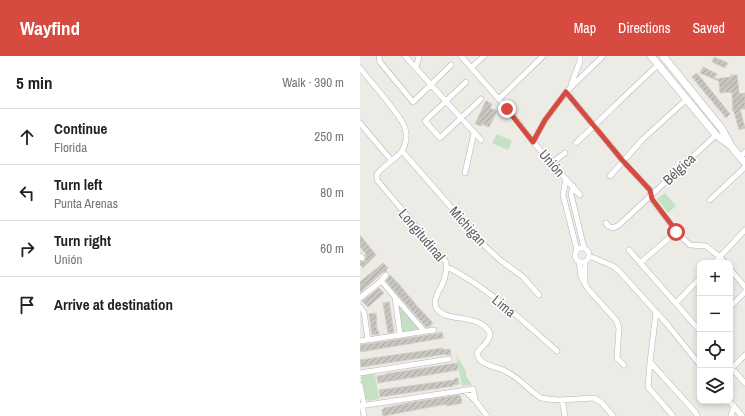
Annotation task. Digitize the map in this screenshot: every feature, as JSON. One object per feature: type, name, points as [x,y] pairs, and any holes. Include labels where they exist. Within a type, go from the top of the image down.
[{"type":"street","points":[[379,56],[380,62],[414,102],[451,65]]},
{"type":"street","points":[[405,56],[480,140]]},
{"type":"street","points":[[416,68],[419,56]]},
{"type":"street","name":"Unión","points":[[461,56],[498,100],[512,114],[533,142],[580,195]]},
{"type":"street","points":[[472,68],[484,56]]},
{"type":"street","points":[[498,100],[543,56]]},
{"type":"street","points":[[568,90],[580,61],[580,56]]},
{"type":"street","points":[[533,142],[545,120],[568,90],[598,58],[603,56]]},
{"type":"street","points":[[651,56],[716,135],[742,154],[745,163]]},
{"type":"street","points":[[663,56],[722,129],[731,146]]},
{"type":"street","points":[[576,143],[658,65]]},
{"type":"street","points":[[360,68],[384,97],[403,124],[407,134],[402,151]]},
{"type":"street","points":[[466,82],[425,121],[440,138],[481,99]]},
{"type":"street","points":[[568,90],[594,126],[623,161],[650,190],[652,199],[676,232],[690,244],[706,246],[722,260]]},
{"type":"street","points":[[610,176],[643,139],[687,99]]},
{"type":"street","points":[[360,122],[391,160]]},
{"type":"street","points":[[465,173],[474,133]]},
{"type":"street","name":"Bélgica","points":[[606,222],[608,226],[614,228],[620,225],[716,135]]},
{"type":"street","name":"Longitudinal","points":[[402,151],[381,169],[377,174],[377,180],[446,262],[447,267],[444,282],[437,294],[435,303],[437,309],[441,313],[481,324],[488,331],[490,336],[478,353],[480,359],[486,364],[506,371],[541,398],[552,400],[594,398],[601,402],[613,416]]},
{"type":"street","name":"Michigan","points":[[402,151],[485,246],[500,260],[523,277],[539,295]]},
{"type":"street","points":[[552,163],[565,153]]},
{"type":"street","points":[[710,200],[745,167]]},
{"type":"street","points":[[566,179],[563,196],[577,250]]},
{"type":"street","points":[[572,186],[571,194],[584,248]]},
{"type":"street","points":[[563,196],[571,194]]},
{"type":"street","points":[[568,216],[576,214]]},
{"type":"street","points":[[717,260],[745,230]]},
{"type":"street","points":[[640,263],[676,232]]},
{"type":"street","points":[[578,248],[584,248],[589,252],[589,256],[588,260],[582,262],[576,259],[574,255],[578,248]]},
{"type":"street","points":[[629,250],[697,328]]},
{"type":"street","points":[[589,256],[613,266],[667,324],[697,361]]},
{"type":"street","points":[[582,262],[585,283],[588,289],[616,320],[619,328],[617,358],[624,365]]},
{"type":"street","name":"Lima","points":[[447,267],[456,271],[488,294],[525,323],[557,351]]},
{"type":"street","points":[[733,273],[745,287]]},
{"type":"street","points":[[360,298],[380,282],[386,275]]},
{"type":"street","points":[[676,303],[697,281]]},
{"type":"street","points":[[380,282],[383,283],[424,331]]},
{"type":"street","points":[[733,305],[745,292]]},
{"type":"street","points":[[395,297],[400,334]]},
{"type":"street","points":[[360,307],[364,312],[368,340]]},
{"type":"street","points":[[656,312],[648,387],[673,416]]},
{"type":"street","points":[[360,341],[434,330]]},
{"type":"street","points":[[733,365],[745,355]]},
{"type":"street","points":[[360,373],[449,358]]},
{"type":"street","points":[[650,362],[696,413],[697,416]]},
{"type":"street","points":[[732,368],[745,383]]},
{"type":"street","points":[[360,385],[364,416]]},
{"type":"street","points":[[362,405],[473,389],[475,400]]},
{"type":"street","points":[[464,390],[475,400],[488,416]]},
{"type":"street","points":[[562,400],[565,416]]},
{"type":"street","points":[[731,416],[734,406]]},
{"type":"street","points":[[734,406],[742,416]]},
{"type":"green space","points":[[497,134],[512,141],[508,150],[492,143]]},
{"type":"green space","points":[[665,193],[676,206],[668,213],[657,199]]},
{"type":"green space","points":[[399,307],[419,329],[418,330],[404,333],[402,332]]},
{"type":"green space","points":[[456,355],[466,371],[466,376],[472,385],[462,386]]},
{"type":"green space","points":[[375,374],[379,399],[368,401],[365,398],[361,377],[363,375]]},
{"type":"building","points":[[714,57],[728,63],[725,68],[712,62]]},
{"type":"building","points":[[703,67],[717,74],[714,79],[700,73]]},
{"type":"building","points":[[697,73],[730,114],[726,118],[692,77]]},
{"type":"building","points":[[737,75],[739,94],[745,93],[745,109],[740,109],[745,128],[739,130],[734,111],[733,112],[732,92],[720,93],[719,81],[714,79]]},
{"type":"building","points":[[486,101],[492,104],[490,108],[497,111],[489,127],[482,124],[481,126],[475,124]]},
{"type":"building","points":[[360,235],[376,255],[363,268],[360,261],[365,261],[366,254],[360,247]]},
{"type":"building","points":[[383,263],[388,268],[386,270],[387,271],[383,272],[360,293],[360,282]]},
{"type":"building","points":[[390,275],[433,323],[429,327],[426,327],[386,281]]},
{"type":"building","points":[[379,288],[384,293],[368,307],[362,301]]},
{"type":"building","points":[[389,302],[394,332],[388,333],[383,303]]},
{"type":"building","points":[[376,313],[377,330],[379,334],[372,335],[369,314]]},
{"type":"building","points":[[442,332],[443,338],[360,352],[360,345]]},
{"type":"building","points":[[443,348],[443,350],[450,349],[451,355],[446,354],[361,367],[360,360]]},
{"type":"building","points":[[457,363],[458,370],[378,383],[377,376]]},
{"type":"building","points":[[458,378],[459,384],[453,386],[380,397],[379,390],[454,380]]},
{"type":"building","points":[[460,395],[462,403],[446,406],[446,404],[383,416],[382,410],[384,408]]},
{"type":"route","points":[[507,109],[533,142],[545,120],[566,92],[623,161],[650,190],[652,199],[676,232]]}]
